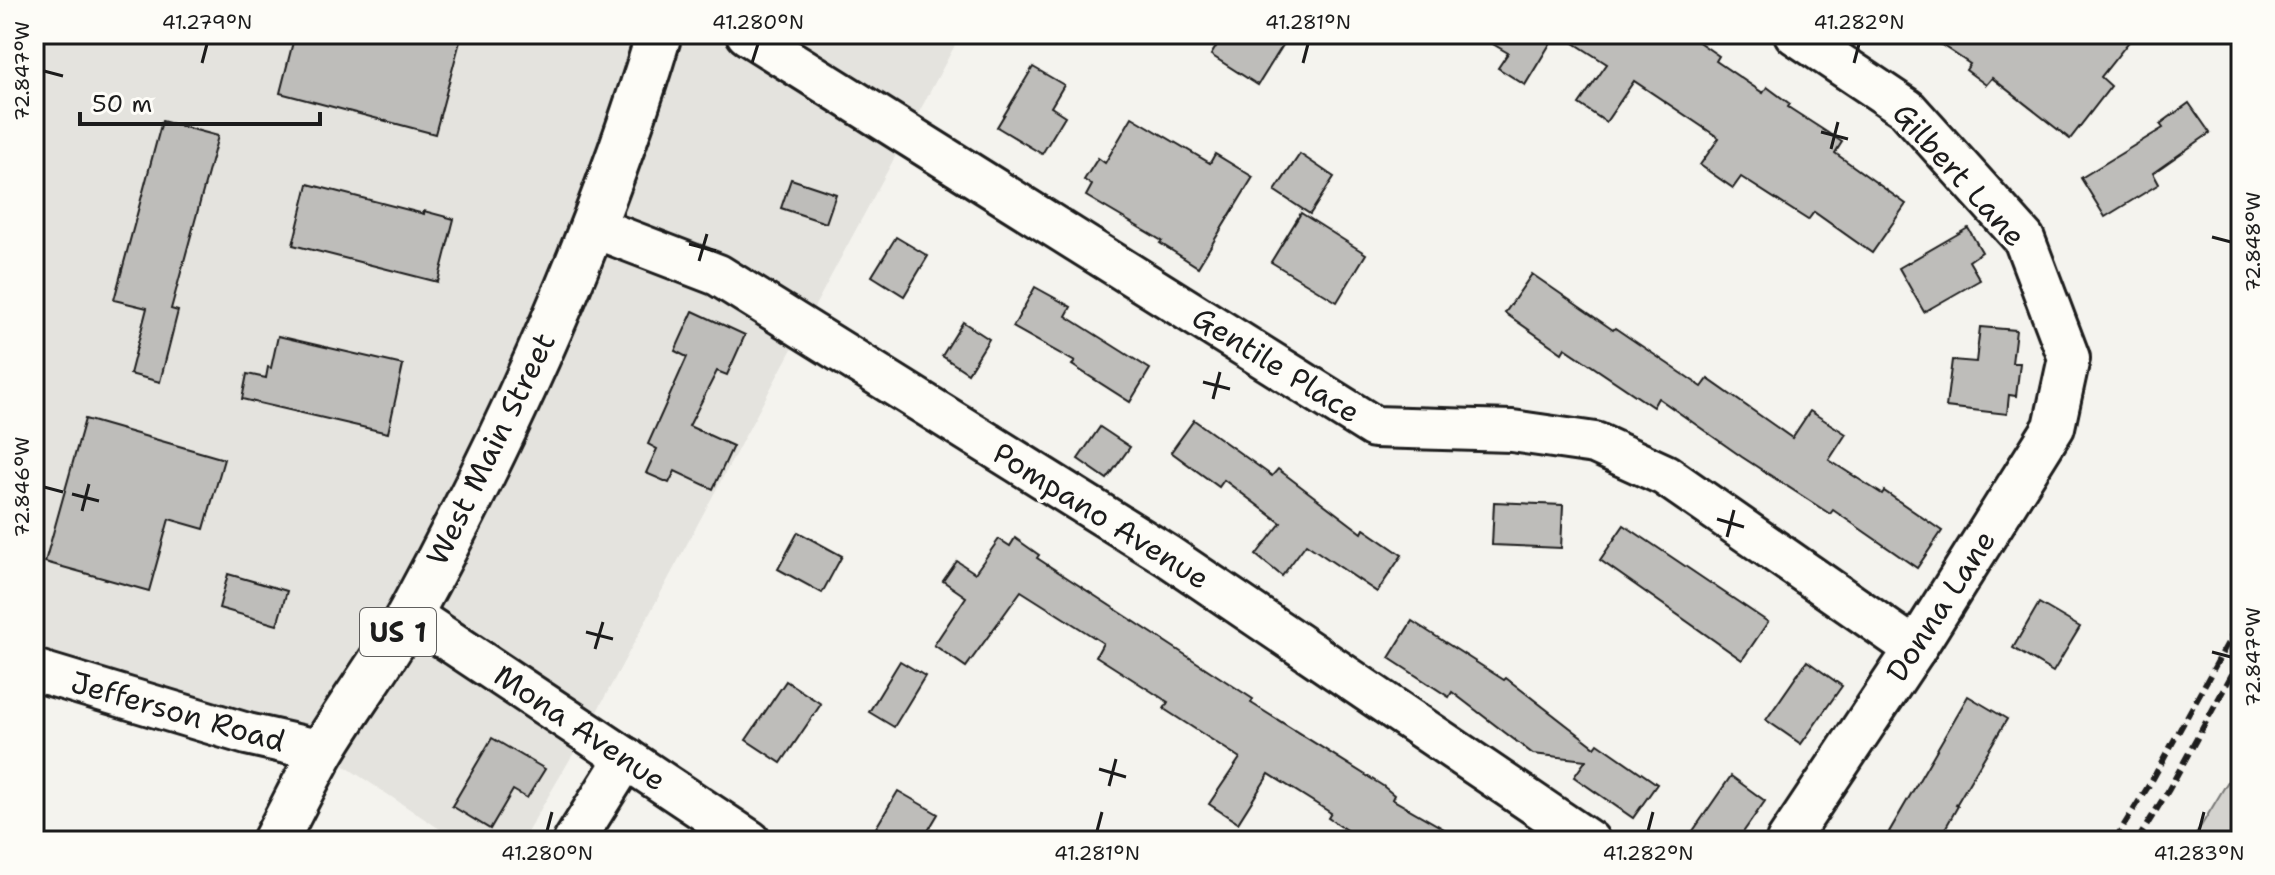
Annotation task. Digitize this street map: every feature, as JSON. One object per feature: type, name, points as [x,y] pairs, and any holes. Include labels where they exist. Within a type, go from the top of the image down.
[{"type":"main road","name":"West Main Street","points":[[275,841],[322,751],[409,614],[517,405],[593,227],[645,83],[659,34]]},
{"type":"street","name":"Gentile Place","points":[[747,34],[1374,427],[1512,431],[1595,443],[1665,475],[1915,649]]},
{"type":"street","name":"Gilbert Lane","points":[[1795,34],[1907,109],[2024,239],[2069,358]]},
{"type":"street","name":"Pompano Avenue","points":[[593,227],[718,275],[1168,556],[1589,841]]},
{"type":"street","name":"Donna Lane","points":[[1787,841],[1915,649],[2054,427],[2069,358]]},
{"type":"street","name":"Mona Avenue","points":[[409,614],[750,841]]},
{"type":"street","name":"Jefferson Road","points":[[34,670],[247,734],[322,751]]},
{"type":"street","points":[[574,841],[626,758]]},
{"type":"shaded area","points":[[34,34],[961,34],[586,732],[522,841],[458,841],[322,751],[34,669]]},
{"type":"shaded area","points":[[2241,758],[2241,841],[2192,841],[2236,768]]},
{"type":"building","points":[[295,34],[462,34],[435,134],[280,93]]},
{"type":"building","points":[[1224,34],[1290,34],[1258,85],[1211,55]]},
{"type":"building","points":[[1476,34],[1556,34],[1525,85],[1498,68],[1508,53]]},
{"type":"building","points":[[1560,34],[1687,34],[1719,56],[1716,61],[1763,93],[1767,87],[1790,104],[1788,107],[1842,142],[1835,153],[1906,204],[1872,253],[1814,212],[1808,220],[1741,177],[1733,188],[1700,165],[1719,138],[1634,81],[1606,122],[1579,104],[1607,64]]},
{"type":"building","points":[[1925,34],[2135,34],[2101,77],[2111,86],[2070,139],[1992,78],[1986,85],[1966,70],[1970,64]]},
{"type":"building","points":[[1033,67],[1064,85],[1051,107],[1065,116],[1042,154],[997,127]]},
{"type":"building","points":[[2189,103],[2210,133],[2153,173],[2159,184],[2105,217],[2081,178],[2163,128],[2160,124]]},
{"type":"building","points":[[1132,117],[1210,163],[1215,154],[1253,177],[1198,267],[1160,243],[1162,241],[1086,196],[1092,185],[1084,180],[1098,158],[1105,163]]},
{"type":"building","points":[[162,121],[218,136],[171,309],[178,311],[160,382],[130,374],[147,308],[114,300]]},
{"type":"building","points":[[1300,154],[1334,177],[1310,214],[1275,191]]},
{"type":"building","points":[[791,179],[836,194],[826,223],[781,208]]},
{"type":"building","points":[[308,184],[454,219],[438,282],[293,245]]},
{"type":"building","points":[[1301,213],[1366,254],[1337,302],[1271,262]]},
{"type":"building","points":[[1968,228],[1982,252],[1969,261],[1980,280],[1924,312],[1899,268]]},
{"type":"building","points":[[896,237],[928,256],[904,296],[872,276]]},
{"type":"building","points":[[1532,274],[1702,387],[1708,379],[1792,438],[1810,411],[1846,434],[1829,460],[1882,494],[1884,491],[1942,531],[1917,568],[1833,510],[1830,514],[1742,457],[1658,398],[1653,407],[1565,348],[1562,353],[1505,313]]},
{"type":"building","points":[[1035,287],[1071,307],[1066,316],[1150,369],[1130,402],[1072,365],[1075,362],[1013,327]]},
{"type":"building","points":[[693,311],[745,335],[727,375],[717,371],[689,426],[733,446],[713,489],[675,471],[669,483],[646,473],[657,449],[648,444],[687,357],[675,351]]},
{"type":"building","points":[[963,322],[989,339],[968,373],[942,356]]},
{"type":"building","points":[[1980,327],[2016,330],[2012,363],[2020,363],[2016,396],[2009,395],[2007,414],[1946,407],[1952,360],[1976,362]]},
{"type":"building","points":[[278,336],[403,365],[388,433],[242,399],[247,374],[266,378]]},
{"type":"building","points":[[85,419],[224,459],[204,529],[169,519],[149,591],[45,562]]},
{"type":"building","points":[[1194,420],[1272,476],[1278,469],[1362,533],[1364,529],[1402,555],[1377,592],[1306,544],[1282,576],[1256,555],[1281,523],[1224,480],[1219,487],[1171,452]]},
{"type":"building","points":[[1100,427],[1130,447],[1107,479],[1078,459]]},
{"type":"building","points":[[1494,502],[1563,505],[1561,548],[1492,545]]},
{"type":"building","points":[[1624,525],[1768,622],[1742,660],[1600,560]]},
{"type":"building","points":[[798,532],[842,556],[822,593],[778,569]]},
{"type":"building","points":[[1015,538],[1039,555],[1037,558],[1253,699],[1251,703],[1383,786],[1394,795],[1392,799],[1465,841],[1363,841],[1328,818],[1331,813],[1269,774],[1238,823],[1209,804],[1240,758],[1164,709],[1168,702],[1096,656],[1103,643],[1021,591],[966,667],[934,645],[966,597],[943,581],[957,561],[975,573],[999,539],[1010,546]]},
{"type":"building","points":[[228,574],[287,591],[277,625],[219,608]]},
{"type":"building","points":[[2039,603],[2080,627],[2053,672],[2013,648]]},
{"type":"building","points":[[1412,621],[1504,680],[1506,678],[1595,747],[1598,743],[1657,784],[1633,818],[1574,777],[1586,760],[1533,754],[1452,692],[1449,697],[1389,658]]},
{"type":"building","points":[[900,661],[925,676],[894,727],[869,712]]},
{"type":"building","points":[[1807,661],[1842,686],[1801,744],[1766,720]]},
{"type":"building","points":[[786,681],[821,704],[781,763],[746,740]]},
{"type":"building","points":[[1968,696],[2007,719],[1938,841],[1904,841],[1889,832]]},
{"type":"building","points":[[492,738],[545,769],[527,798],[513,790],[490,829],[452,806]]},
{"type":"building","points":[[1731,776],[1765,801],[1737,841],[1686,841]]},
{"type":"building","points":[[898,791],[938,814],[922,841],[868,841]]},
{"type":"railway","points":[[2114,841],[2151,782],[2241,619]]},
{"type":"railway","points":[[2137,841],[2241,658]]}]
